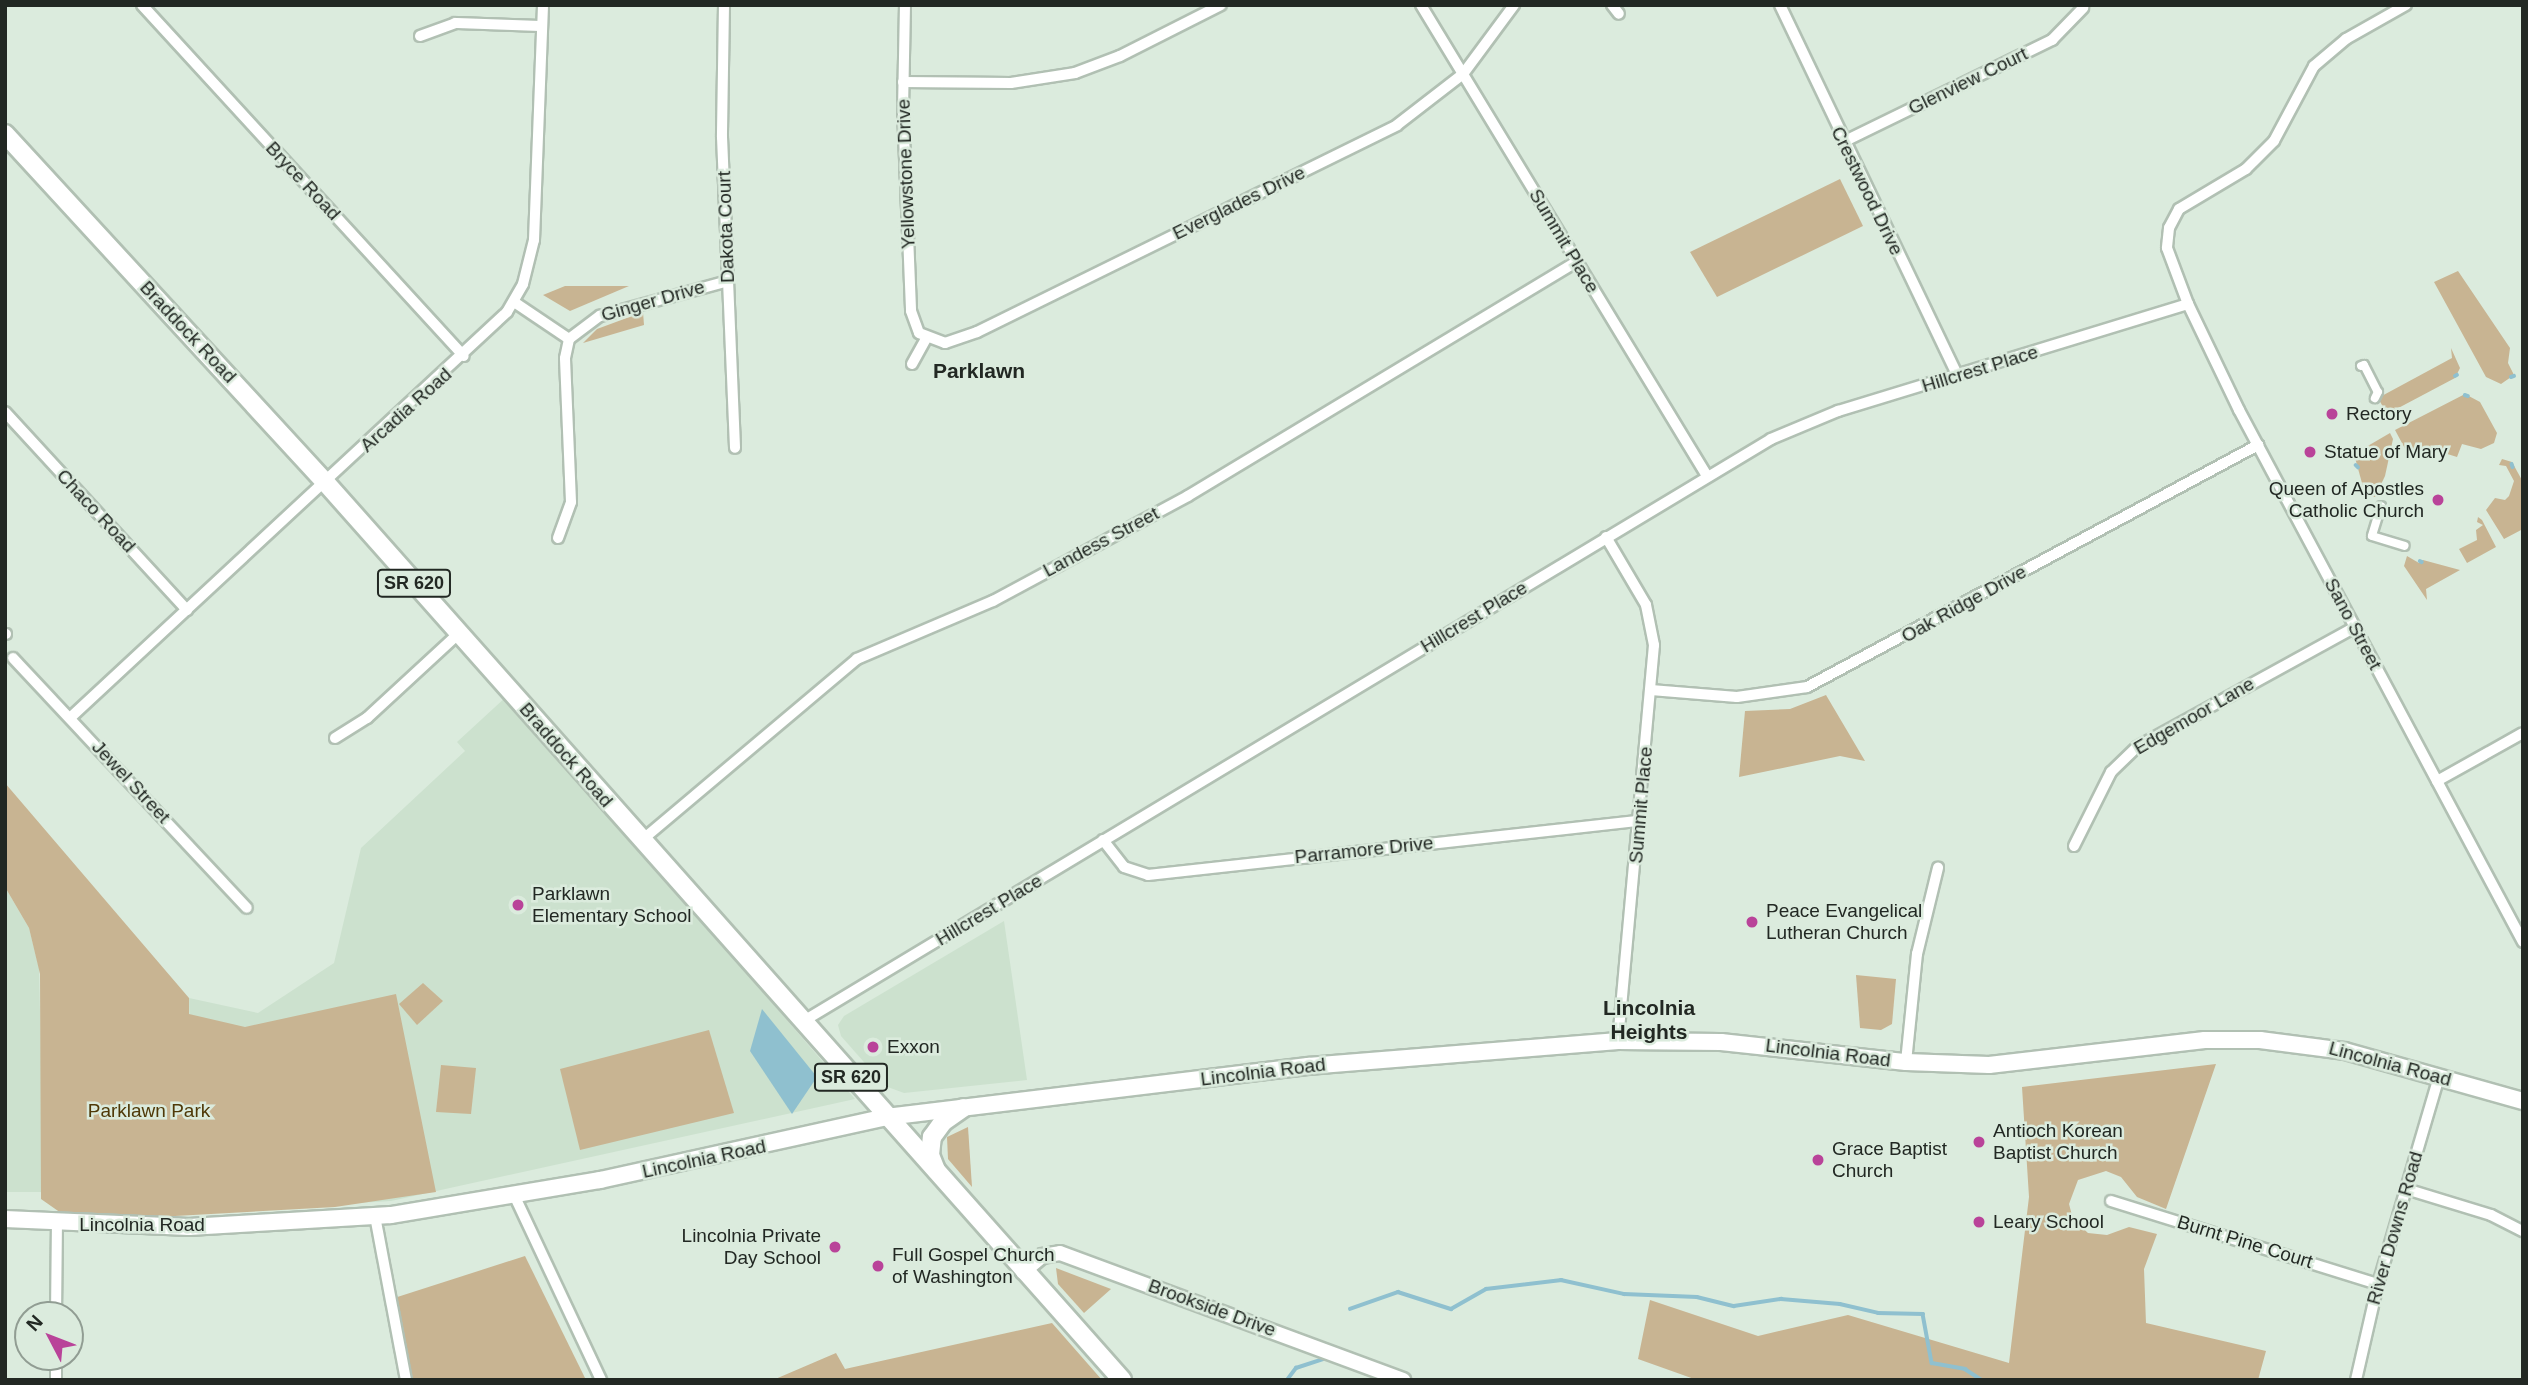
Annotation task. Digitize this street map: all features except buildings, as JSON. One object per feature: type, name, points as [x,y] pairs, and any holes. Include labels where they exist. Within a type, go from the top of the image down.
[{"type":"main road","name":"Braddock Road","points":[[5,134],[326,483],[945,1185],[1122,1380]]},
{"type":"main road","name":"Lincolnia Road","points":[[5,1219],[57,1224],[189,1227],[375,1216],[515,1197],[886,1117],[1321,1065],[1618,1041],[1721,1042],[1906,1062],[1989,1065],[2205,1040],[2260,1040],[2345,1051],[2523,1101]]},
{"type":"main road","points":[[945,1185],[931,1163],[929,1146],[937,1129],[964,1108]]},
{"type":"street","name":"Bryce Road","points":[[142,5],[464,356]]},
{"type":"street","name":"Arcadia Road","points":[[71,717],[464,356],[514,302],[534,240],[543,5]]},
{"type":"street","name":"Dakota Court","points":[[724,5],[722,136],[735,448]]},
{"type":"street","name":"Yellowstone Drive","points":[[905,5],[903,82],[911,311],[914,324],[926,339]]},
{"type":"street","points":[[903,82],[1011,83],[1075,73],[1119,56],[1221,5]]},
{"type":"street","name":"Summit Place","points":[[1421,5],[1707,476]]},
{"type":"street","name":"Everglades Drive","points":[[926,339],[945,343],[977,332],[1397,125],[1463,74],[1514,5]]},
{"type":"street","name":"Crestwood Drive","points":[[1780,5],[1843,142],[1958,376]]},
{"type":"street","name":"Sano Street","points":[[2406,5],[2329,51],[2306,76],[2284,124],[2260,157],[2188,202],[2173,218],[2167,248],[2188,304],[2258,444],[2523,942]]},
{"type":"street","name":"Glenview Court","points":[[1843,142],[2052,40],[2083,8]]},
{"type":"street","points":[[420,36],[455,23],[542,26]]},
{"type":"street","name":"Landess Street","points":[[642,840],[857,659],[993,601],[1188,496],[1577,261]]},
{"type":"street","name":"Ginger Drive","points":[[569,339],[600,316],[728,281]]},
{"type":"street","points":[[514,302],[569,339],[565,358],[571,502],[558,538]]},
{"type":"street","name":"Hillcrest Place","points":[[802,1022],[1707,476],[1806,423],[2188,304]]},
{"type":"street","points":[[912,364],[926,339]]},
{"type":"street","points":[[2361,366],[2378,392],[2375,398]]},
{"type":"street","name":"Chaco Road","points":[[5,412],[187,610]]},
{"type":"street","name":"Oak Ridge Drive","points":[[1651,690],[1737,697],[1807,687],[2258,444]]},
{"type":"street","points":[[2381,506],[2372,536],[2404,546]]},
{"type":"street","name":"Summit Place","points":[[1606,537],[1640,593],[1651,624],[1651,690],[1618,1041]]},
{"type":"street","name":"Edgemoor Lane","points":[[2074,846],[2111,772],[2137,747],[2355,627]]},
{"type":"street","points":[[335,738],[367,718],[459,633]]},
{"type":"street","name":"Jewel Street","points":[[13,659],[71,717],[247,908]]},
{"type":"street","points":[[2437,781],[2523,733]]},
{"type":"street","name":"Parramore Drive","points":[[1103,840],[1124,867],[1148,875],[1639,821]]},
{"type":"street","points":[[1906,1062],[1917,954],[1938,868]]},
{"type":"street","name":"River Downs Road","points":[[2357,1380],[2378,1284],[2439,1077]]},
{"type":"street","points":[[2406,1189],[2491,1215],[2523,1231]]},
{"type":"street","points":[[515,1197],[601,1380]]},
{"type":"street","name":"Burnt Pine Court","points":[[2111,1201],[2378,1284]]},
{"type":"street","points":[[375,1216],[406,1380]]},
{"type":"street","points":[[56,1301],[57,1224]]},
{"type":"street","name":"Brookside Drive","points":[[1023,1272],[1042,1256],[1060,1252],[1403,1380]]},
{"type":"shaded area","name":"Parklawn Elementary School","points":[[507,696],[855,1099],[391,1201],[192,1213],[189,998],[258,1013],[334,963],[361,848],[465,751],[457,742]]},
{"type":"shaded area","points":[[5,887],[29,928],[39,968],[44,1192],[5,1192]]},
{"type":"shaded area","points":[[1004,921],[1027,1080],[904,1093],[885,1086],[841,1036],[838,1025],[844,1016]]},
{"type":"green space","points":[[1840,179],[1863,226],[1717,297],[1690,252]]},
{"type":"green space","points":[[2458,271],[2510,348],[2508,363],[2514,375],[2501,384],[2486,377],[2434,282]]},
{"type":"green space","points":[[565,286],[629,286],[570,311],[543,295]]},
{"type":"green space","points":[[643,312],[644,325],[583,343],[597,329]]},
{"type":"green space","points":[[2451,348],[2460,368],[2455,378],[2387,414],[2378,398],[2452,358]]},
{"type":"green space","points":[[2465,394],[2480,402],[2497,433],[2494,443],[2481,449],[2462,444],[2457,457],[2425,447],[2410,458],[2395,430]]},
{"type":"green space","points":[[2390,433],[2393,439],[2385,476],[2375,497],[2365,494],[2354,454]]},
{"type":"green space","points":[[2502,459],[2512,462],[2523,482],[2523,529],[2504,539],[2486,510],[2495,498],[2505,500],[2509,496],[2514,481],[2506,466],[2499,465]]},
{"type":"green space","points":[[2478,517],[2482,520],[2496,547],[2467,563],[2459,549],[2477,540],[2476,530],[2483,525],[2477,522]]},
{"type":"green space","points":[[2407,556],[2419,563],[2423,560],[2460,570],[2426,589],[2427,600],[2404,566]]},
{"type":"green space","points":[[1826,695],[1865,761],[1840,756],[1739,777],[1745,711],[1790,709]]},
{"type":"green space","name":"Parklawn Park","points":[[5,783],[189,998],[189,1014],[245,1027],[396,994],[436,1192],[335,1207],[157,1217],[61,1213],[41,1199],[40,974],[29,928],[5,887]]},
{"type":"green space","points":[[1856,975],[1896,979],[1892,1024],[1881,1030],[1860,1028]]},
{"type":"green space","points":[[423,983],[443,1001],[417,1025],[399,1004]]},
{"type":"green space","points":[[709,1030],[734,1113],[580,1150],[560,1069]]},
{"type":"green space","points":[[2216,1064],[2166,1209],[2137,1197],[2121,1177],[2106,1171],[2078,1180],[2069,1204],[2073,1219],[2088,1233],[2107,1235],[2129,1227],[2157,1234],[2144,1269],[2146,1323],[2266,1351],[2258,1380],[1697,1380],[1638,1359],[1650,1300],[1758,1336],[1848,1315],[2009,1363],[2029,1197],[2022,1087]]},
{"type":"green space","points":[[441,1065],[476,1068],[471,1114],[436,1112]]},
{"type":"green space","points":[[968,1127],[972,1187],[948,1159],[947,1137]]},
{"type":"green space","points":[[525,1256],[586,1380],[400,1380],[388,1300]]},
{"type":"green space","points":[[1056,1268],[1111,1289],[1084,1313],[1058,1284]]},
{"type":"green space","points":[[1052,1323],[1102,1380],[773,1380],[836,1353],[845,1369]]},
{"type":"water","points":[[762,1009],[817,1077],[792,1114],[750,1051]]},
{"type":"waterway","points":[[1350,1309],[1398,1292],[1451,1309],[1486,1289],[1561,1280],[1624,1294],[1697,1297],[1734,1306],[1781,1299],[1840,1304],[1878,1313],[1923,1314],[1932,1363],[1965,1369],[1982,1380]]},
{"type":"waterway","points":[[1287,1380],[1296,1368],[1323,1359]]},
{"type":"place","name":"Rectory","points":[[2332,414]]},
{"type":"place","name":"Statue of Mary","points":[[2310,452]]},
{"type":"place","name":"Queen of Apostles Catholic Church","points":[[2438,500]]},
{"type":"place","name":"Parklawn Elementary School","points":[[518,905]]},
{"type":"place","name":"Peace Evangelical Lutheran Church","points":[[1752,922]]},
{"type":"place","name":"Exxon","points":[[873,1047]]},
{"type":"place","name":"Antioch Korean Baptist Church","points":[[1979,1142]]},
{"type":"place","name":"Grace Baptist Church","points":[[1818,1160]]},
{"type":"place","name":"Leary School","points":[[1979,1222]]},
{"type":"place","name":"Lincolnia Private Day School","points":[[835,1247]]},
{"type":"place","name":"Full Gospel Church of Washington","points":[[878,1266]]},
{"type":"district","name":"Parklawn","points":[[979,371]]},
{"type":"district","name":"Lincolnia Heights","points":[[1649,1020]]}]
